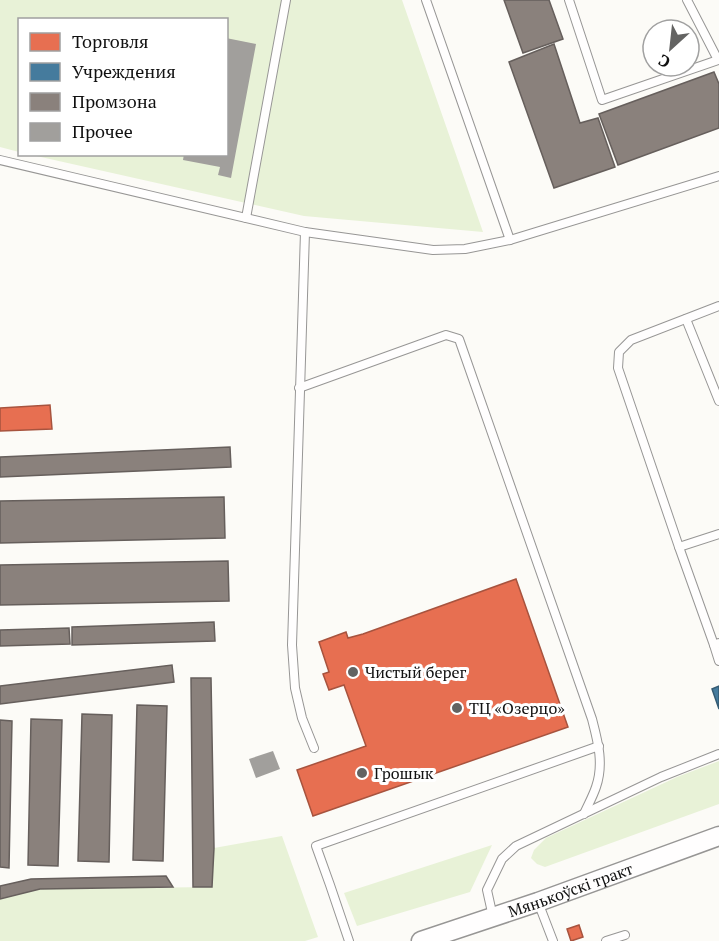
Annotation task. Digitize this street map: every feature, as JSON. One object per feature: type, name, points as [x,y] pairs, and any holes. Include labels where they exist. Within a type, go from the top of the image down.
[{"type":"street","name":"Мянькоўскі тракт","points":[[421,941],[538,902],[719,836]]},
{"type":"lane","points":[[246,218],[286,0]]},
{"type":"lane","points":[[426,0],[510,240]]},
{"type":"lane","points":[[569,0],[603,100],[718,60],[687,0]]},
{"type":"lane","points":[[0,160],[305,232],[433,250],[465,249],[510,240],[719,176]]},
{"type":"lane","points":[[305,232],[292,645],[295,688],[302,718],[314,748]]},
{"type":"lane","points":[[719,306],[631,340],[619,352],[618,368],[716,644],[719,661]]},
{"type":"lane","points":[[686,319],[719,401]]},
{"type":"lane","points":[[299,388],[446,335],[459,339],[589,709],[599,746],[600,772],[596,788],[584,814]]},
{"type":"lane","points":[[680,547],[719,534]]},
{"type":"lane","points":[[349,941],[316,846],[599,746]]},
{"type":"lane","points":[[493,917],[487,890],[502,859],[516,846],[662,777],[719,754]]},
{"type":"lane","points":[[538,902],[553,941]]},
{"type":"lane","points":[[606,941],[625,934]]},
{"type":"green space","points":[[0,0],[402,0],[483,232],[304,216],[36,156],[228,156],[228,18],[18,18],[18,152],[0,147]]},
{"type":"green space","points":[[719,761],[719,804],[545,867],[537,864],[531,858],[534,850],[546,838],[677,777]]},
{"type":"green space","points":[[282,836],[318,937],[305,941],[0,941],[0,899],[40,889],[212,887],[214,848]]},
{"type":"green space","points":[[492,845],[470,892],[357,926],[344,893]]},
{"type":"building: Торговля","points":[[50,405],[52,429],[0,431],[0,408]]},
{"type":"building: Торговля","name":"ТЦ «Озерцо»","points":[[516,579],[568,727],[313,816],[297,770],[366,746],[344,685],[329,690],[323,674],[329,672],[319,642],[346,632],[348,638],[363,634]]},
{"type":"building: Торговля","points":[[579,925],[583,937],[571,941],[567,929]]},
{"type":"building: Учреждения","points":[[719,686],[719,709],[712,689]]},
{"type":"building: Промзона","points":[[504,0],[549,0],[563,39],[523,53]]},
{"type":"building: Промзона","points":[[554,44],[580,123],[598,118],[615,167],[554,188],[509,62]]},
{"type":"building: Промзона","points":[[714,72],[719,84],[719,128],[618,165],[599,114]]},
{"type":"building: Промзона","points":[[230,447],[231,467],[0,477],[0,457]]},
{"type":"building: Промзона","points":[[224,497],[225,538],[0,543],[0,501]]},
{"type":"building: Промзона","points":[[228,561],[229,601],[0,605],[0,565]]},
{"type":"building: Промзона","points":[[214,622],[215,641],[72,645],[72,627]]},
{"type":"building: Промзона","points":[[69,628],[70,644],[0,646],[0,630]]},
{"type":"building: Промзона","points":[[172,665],[174,682],[0,704],[0,686]]},
{"type":"building: Промзона","points":[[191,678],[211,678],[214,848],[212,887],[193,887]]},
{"type":"building: Промзона","points":[[137,705],[167,706],[163,861],[133,860]]},
{"type":"building: Промзона","points":[[82,714],[112,715],[109,862],[78,861]]},
{"type":"building: Промзона","points":[[31,719],[62,720],[58,866],[28,865]]},
{"type":"building: Промзона","points":[[0,720],[12,721],[9,868],[0,867]]},
{"type":"building: Промзона","points":[[166,876],[173,887],[40,889],[0,899],[0,886],[31,879]]},
{"type":"building: Прочее","points":[[228,38],[256,44],[231,178],[218,175],[220,167],[183,160],[184,156],[228,156]]},
{"type":"building: Прочее","points":[[273,751],[280,769],[256,778],[249,759]]},
{"type":"place","name":"Чистый берег","points":[[353,672]]},
{"type":"place","name":"ТЦ «Озерцо»","points":[[457,708]]},
{"type":"place","name":"Грошык","points":[[362,773]]}]
